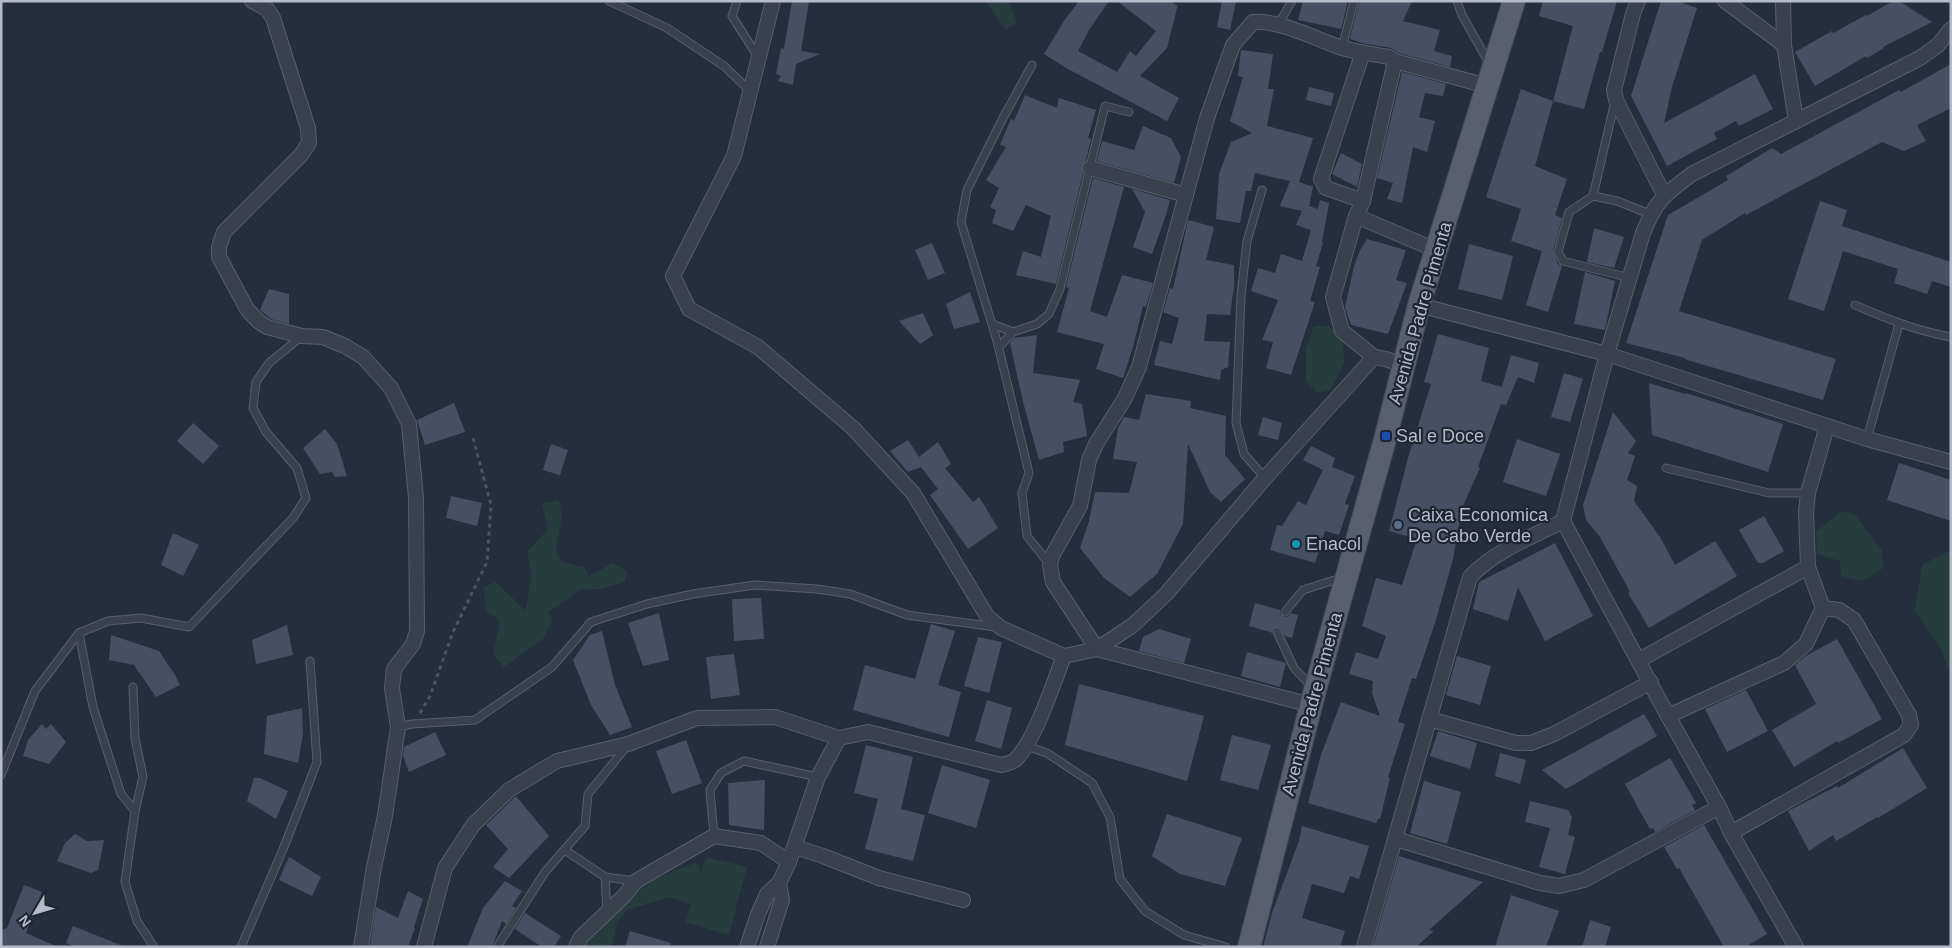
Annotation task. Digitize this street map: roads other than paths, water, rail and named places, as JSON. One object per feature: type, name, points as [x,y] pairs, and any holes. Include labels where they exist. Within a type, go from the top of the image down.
[{"type":"main road","name":"Avenida Padre Pimenta","points":[[1249,947],[1313,698],[1386,436],[1419,304],[1514,1]]},
{"type":"street","points":[[252,1],[267,10],[273,18],[308,128],[309,143],[301,155],[224,232],[219,247],[219,257],[247,309],[258,321],[267,327],[302,336],[323,337],[345,346],[363,357],[391,388],[408,424],[416,498],[417,631],[413,644],[394,669],[392,688],[398,727],[385,816],[374,867],[361,947]]},
{"type":"street","points":[[773,1],[734,156],[673,276],[689,309],[758,347],[853,428],[913,492],[987,616],[1001,628],[1064,656],[1096,649],[1133,625],[1166,594],[1265,478],[1374,356]]},
{"type":"street","points":[[1638,1],[1614,90],[1616,100],[1664,195]]},
{"type":"street","points":[[1725,1],[1784,45]]},
{"type":"street","points":[[1784,1],[1784,45],[1796,121]]},
{"type":"street","points":[[1313,698],[1096,649],[1053,582],[1050,565],[1052,556],[1080,506],[1089,460],[1096,444],[1126,398],[1139,367],[1207,118],[1232,45],[1253,22],[1263,21],[1278,25],[1342,48],[1389,57],[1395,61],[1490,78]]},
{"type":"street","points":[[1796,947],[1731,833],[1719,807],[1564,522],[1607,354],[1630,278],[1650,214],[1664,195],[1692,174],[1920,58],[1938,45],[1951,29]]},
{"type":"street","points":[[1363,52],[1321,179],[1326,188],[1363,201]]},
{"type":"street","points":[[1395,61],[1363,201],[1356,216],[1333,297],[1342,331],[1374,356],[1404,366]]},
{"type":"street","points":[[1090,168],[1186,195]]},
{"type":"street","points":[[1356,216],[1436,250]]},
{"type":"street","points":[[1419,304],[1607,354],[1867,439],[1951,462]]},
{"type":"street","points":[[1668,716],[1784,663],[1806,644],[1823,608],[1808,567],[1806,512],[1808,493],[1826,426]]},
{"type":"street","points":[[1364,947],[1470,577],[1480,565],[1564,522]]},
{"type":"street","points":[[1639,660],[1808,567]]},
{"type":"street","points":[[1731,833],[1904,735],[1911,726],[1909,715],[1854,620],[1840,610],[1823,608]]},
{"type":"street","points":[[424,947],[445,868],[474,825],[509,790],[557,761],[628,744],[697,718],[775,717],[839,738],[868,732],[1001,765],[1008,764],[1017,758],[1026,746],[1064,656]]},
{"type":"street","points":[[1429,718],[1516,743],[1531,743],[1554,734],[1651,682]]},
{"type":"street","points":[[747,947],[767,894],[779,882],[789,862],[818,777],[839,738]]},
{"type":"street","points":[[1396,839],[1540,883],[1559,886],[1584,880],[1719,807]]},
{"type":"street","points":[[576,947],[582,937],[636,881],[714,836],[761,843],[789,862]]},
{"type":"street","points":[[794,847],[879,878],[964,900]]},
{"type":"street","points":[[768,947],[782,900],[779,882]]},
{"type":"lane","points":[[609,1],[666,28],[724,66],[750,92]]},
{"type":"lane","points":[[737,1],[732,16],[758,57]]},
{"type":"lane","points":[[1278,25],[1292,1]]},
{"type":"lane","points":[[1342,48],[1354,1]]},
{"type":"lane","points":[[1457,1],[1490,78]]},
{"type":"lane","points":[[1032,64],[967,190],[960,222],[999,346],[1029,473],[1022,493],[1027,536],[1050,565]]},
{"type":"lane","points":[[1616,100],[1593,196],[1569,212],[1558,252],[1564,261],[1630,278]]},
{"type":"lane","points":[[999,346],[1013,332],[1037,324],[1049,314],[1060,289],[1105,106],[1129,112]]},
{"type":"lane","points":[[1262,190],[1247,241],[1241,296],[1236,423],[1244,454],[1265,478]]},
{"type":"lane","points":[[1593,196],[1617,201],[1650,214]]},
{"type":"lane","points":[[1855,306],[1899,324],[1928,333],[1951,337]]},
{"type":"lane","points":[[992,324],[1013,332]]},
{"type":"lane","points":[[1867,439],[1899,324]]},
{"type":"lane","points":[[1,775],[34,691],[79,633],[108,620],[141,618],[189,627],[293,518],[306,498],[297,468],[266,432],[253,408],[256,382],[268,363],[302,336]]},
{"type":"lane","points":[[1666,468],[1769,493],[1808,493]]},
{"type":"lane","points":[[1285,612],[1303,590],[1346,576]]},
{"type":"lane","points":[[398,727],[412,724],[475,720],[552,667],[591,622],[647,604],[693,594],[755,585],[816,589],[850,594],[907,615],[1001,628]]},
{"type":"lane","points":[[79,633],[93,706],[121,794],[135,811]]},
{"type":"lane","points":[[1278,634],[1294,668],[1313,698]]},
{"type":"lane","points":[[241,947],[284,847],[317,762],[310,661]]},
{"type":"lane","points":[[132,687],[135,738],[143,776],[135,811],[125,882],[137,922],[154,947]]},
{"type":"lane","points":[[497,947],[545,872],[585,826],[588,794],[628,744]]},
{"type":"lane","points":[[1026,746],[1048,753],[1092,783],[1110,817],[1120,879],[1145,910],[1184,935],[1226,947]]},
{"type":"lane","points":[[714,836],[710,790],[721,773],[744,761],[818,777]]},
{"type":"lane","points":[[565,850],[605,877],[636,881]]},
{"type":"lane","points":[[605,877],[607,912]]},
{"type":"place","name":"Sal e Doce","points":[[1386,436]]},
{"type":"place","name":"Caixa Economica De Cabo Verde","points":[[1398,525]]},
{"type":"place","name":"Enacol","points":[[1296,544]]}]
